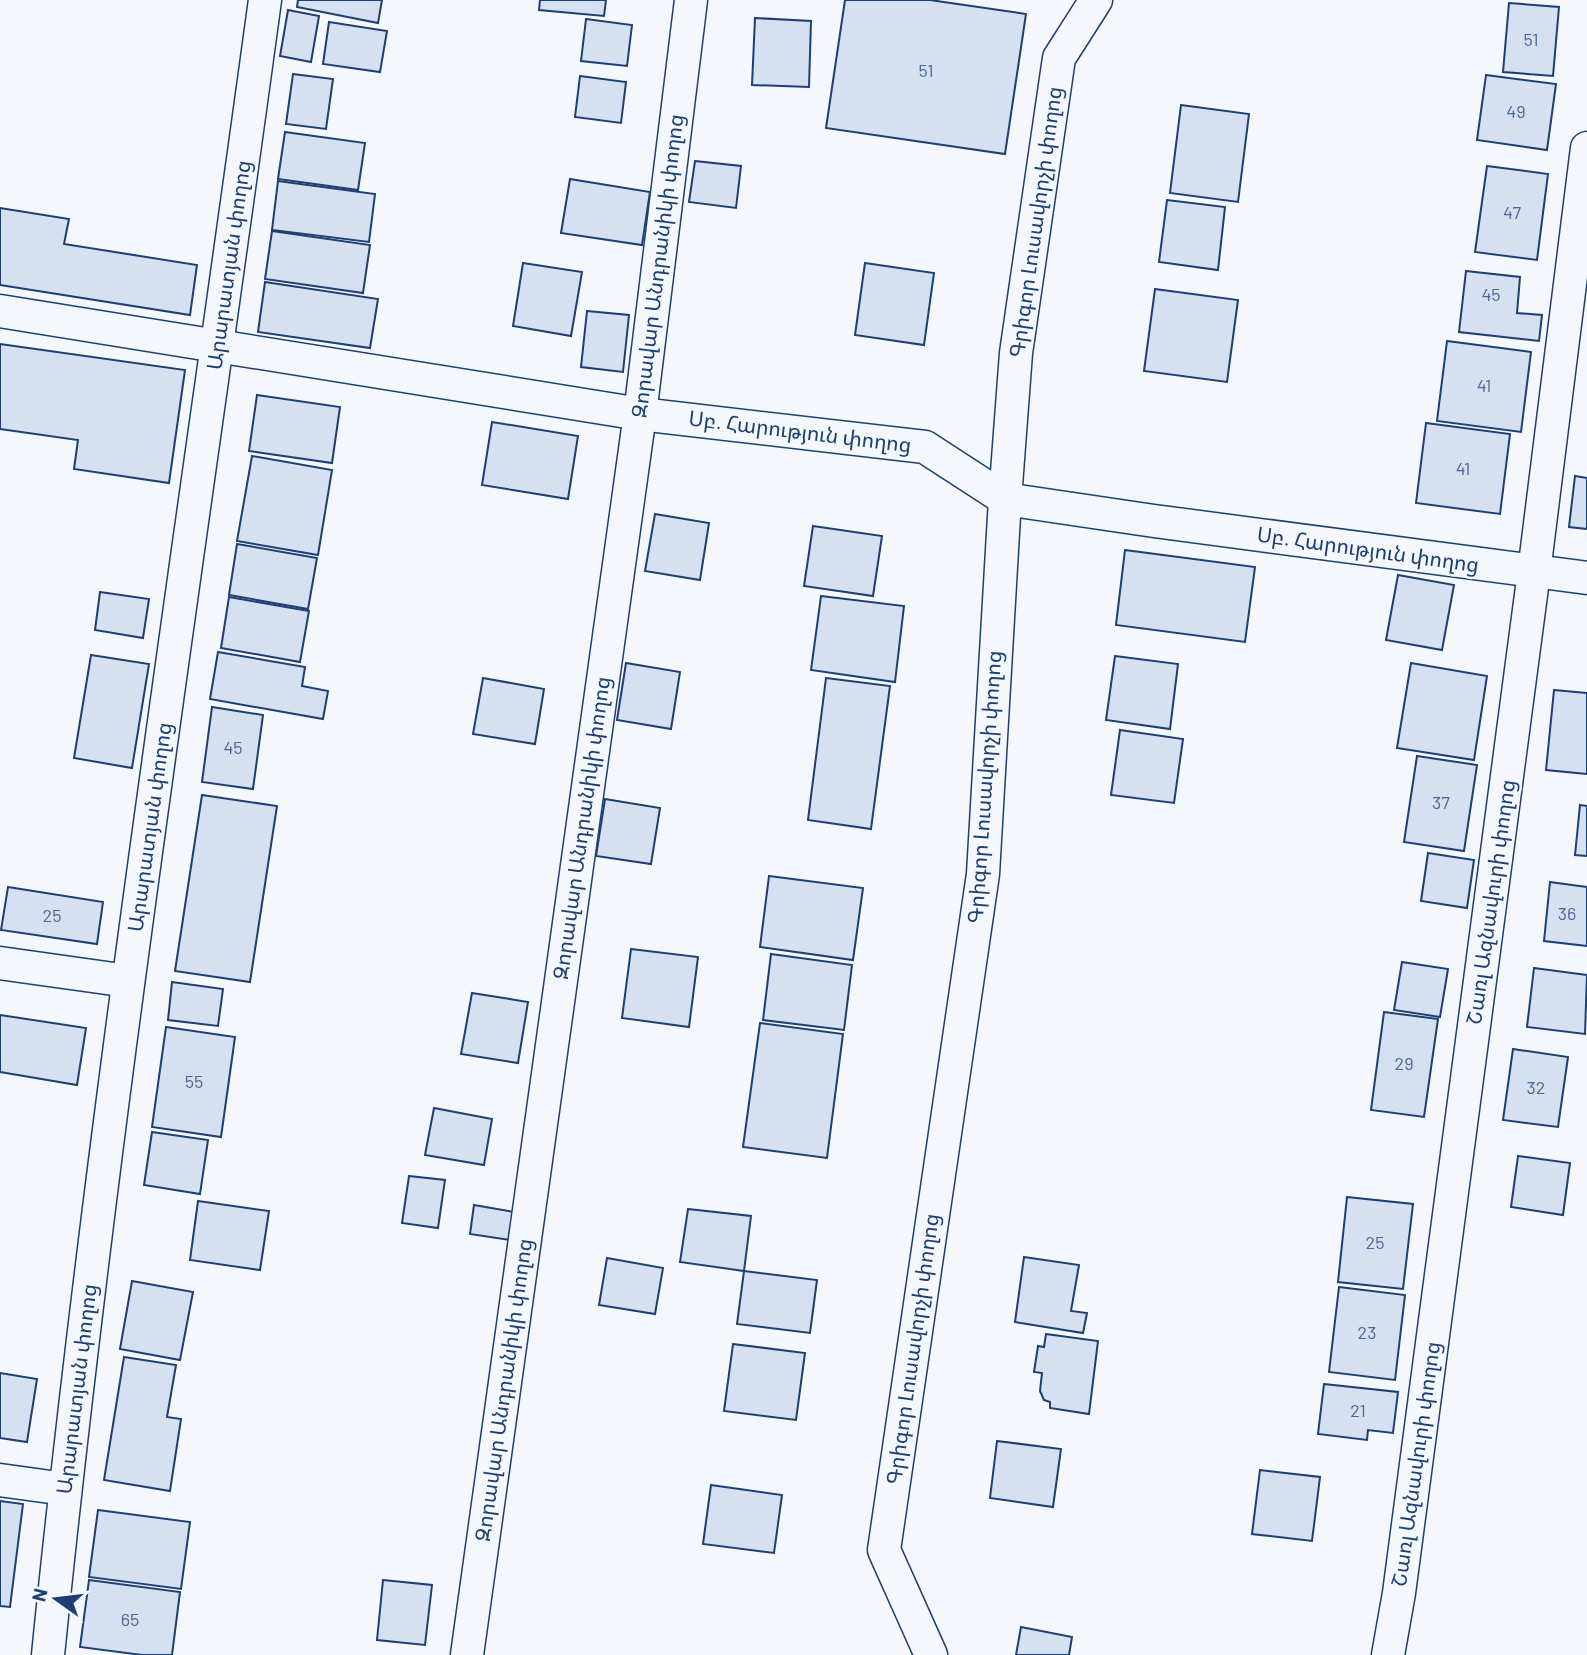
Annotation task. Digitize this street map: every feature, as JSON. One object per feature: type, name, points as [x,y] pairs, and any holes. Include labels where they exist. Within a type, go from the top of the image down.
[{"type":"street","name":"Արարատյան փողոց","points":[[48,1655],[65,1489],[128,981],[265,0]]},
{"type":"street","name":"Զորավար Անդրանիկի փողոց","points":[[467,1655],[640,414],[691,0]]},
{"type":"street","name":"Գրիգոր Լուսավորչի փողոց","points":[[931,1655],[884,1550],[983,874],[1004,499],[1016,353],[1059,58],[1096,0]]},
{"type":"street","name":"Շառլ Ազնավուրի փողոց","points":[[1388,1655],[1399,1593],[1534,572],[1587,148]]},
{"type":"street","name":"Սբ. Հարություն փողոց","points":[[0,312],[640,414],[925,447],[1004,499],[1587,578]]},
{"type":"street","points":[[0,963],[128,981]]},
{"type":"street","points":[[0,1480],[65,1489]]},
{"type":"building","points":[[298,0],[382,0],[378,23],[297,7]]},
{"type":"building","points":[[540,0],[606,0],[604,16],[539,10]]},
{"type":"building","points":[[845,0],[930,0],[1026,14],[1005,154],[826,128]]},
{"type":"building","points":[[1509,3],[1559,7],[1553,76],[1503,72]]},
{"type":"building","points":[[288,10],[319,16],[311,62],[280,56]]},
{"type":"building","points":[[755,18],[811,21],[809,87],[752,85]]},
{"type":"building","points":[[586,19],[632,25],[627,66],[581,61]]},
{"type":"building","points":[[329,22],[387,31],[380,72],[323,64]]},
{"type":"building","points":[[293,74],[333,79],[326,129],[286,124]]},
{"type":"building","points":[[1486,75],[1556,84],[1547,150],[1477,140]]},
{"type":"building","points":[[580,76],[626,82],[621,123],[575,117]]},
{"type":"building","points":[[1181,105],[1249,114],[1238,202],[1170,193]]},
{"type":"building","points":[[285,132],[365,143],[358,190],[278,179]]},
{"type":"building","points":[[695,161],[741,166],[736,208],[689,202]]},
{"type":"building","points":[[1487,166],[1548,174],[1537,260],[1475,252]]},
{"type":"building","points":[[570,179],[650,192],[642,245],[561,233]]},
{"type":"building","points":[[278,181],[375,194],[369,242],[272,230]]},
{"type":"building","points":[[1167,200],[1225,207],[1218,270],[1159,262]]},
{"type":"building","points":[[0,208],[69,219],[64,244],[197,265],[190,315],[0,285]]},
{"type":"building","points":[[272,231],[370,245],[363,293],[265,279]]},
{"type":"building","points":[[523,263],[582,272],[571,336],[513,326]]},
{"type":"building","points":[[865,263],[934,273],[924,345],[855,335]]},
{"type":"building","points":[[1466,271],[1520,277],[1517,313],[1542,315],[1539,341],[1459,332]]},
{"type":"building","points":[[265,282],[378,299],[370,348],[258,332]]},
{"type":"building","points":[[1155,289],[1238,300],[1227,382],[1144,371]]},
{"type":"building","points":[[587,311],[629,315],[623,372],[581,367]]},
{"type":"building","points":[[1447,341],[1531,352],[1521,432],[1437,421]]},
{"type":"building","points":[[0,344],[185,370],[169,483],[74,469],[78,440],[0,429]]},
{"type":"building","points":[[257,395],[340,407],[332,463],[249,451]]},
{"type":"building","points":[[492,422],[578,436],[568,499],[482,485]]},
{"type":"building","points":[[1426,423],[1510,434],[1500,514],[1416,503]]},
{"type":"building","points":[[252,456],[332,470],[318,555],[237,541]]},
{"type":"building","points":[[1575,476],[1587,478],[1587,529],[1569,527]]},
{"type":"building","points":[[655,514],[709,523],[700,580],[645,571]]},
{"type":"building","points":[[813,526],[882,536],[873,596],[804,586]]},
{"type":"building","points":[[237,544],[317,558],[308,609],[229,595]]},
{"type":"building","points":[[1125,550],[1255,567],[1245,642],[1116,625]]},
{"type":"building","points":[[1398,575],[1454,585],[1442,650],[1386,640]]},
{"type":"building","points":[[100,592],[149,599],[143,638],[95,630]]},
{"type":"building","points":[[821,596],[904,606],[895,682],[811,670]]},
{"type":"building","points":[[229,597],[309,611],[300,662],[221,648]]},
{"type":"building","points":[[218,652],[305,667],[302,686],[328,691],[323,719],[210,699]]},
{"type":"building","points":[[91,655],[149,664],[132,768],[74,758]]},
{"type":"building","points":[[1115,656],[1178,664],[1170,729],[1106,720]]},
{"type":"building","points":[[626,663],[680,672],[671,729],[617,720]]},
{"type":"building","points":[[1411,663],[1487,676],[1474,760],[1397,748]]},
{"type":"building","points":[[483,678],[544,689],[535,744],[473,734]]},
{"type":"building","points":[[826,678],[890,686],[871,829],[808,820]]},
{"type":"building","points":[[1554,690],[1587,693],[1587,774],[1546,770]]},
{"type":"building","points":[[212,707],[263,715],[253,789],[202,782]]},
{"type":"building","points":[[1120,730],[1183,739],[1174,803],[1111,795]]},
{"type":"building","points":[[1417,756],[1477,765],[1464,851],[1404,842]]},
{"type":"building","points":[[202,795],[277,806],[250,982],[175,971]]},
{"type":"building","points":[[605,799],[660,808],[651,864],[596,856]]},
{"type":"building","points":[[1580,805],[1587,806],[1587,856],[1575,855]]},
{"type":"building","points":[[1428,853],[1474,860],[1467,908],[1421,901]]},
{"type":"building","points":[[769,876],[863,888],[853,960],[760,947]]},
{"type":"building","points":[[1550,882],[1587,887],[1587,946],[1544,941]]},
{"type":"building","points":[[8,887],[103,902],[97,944],[1,930]]},
{"type":"building","points":[[631,949],[698,957],[689,1027],[622,1018]]},
{"type":"building","points":[[771,954],[852,965],[844,1030],[763,1020]]},
{"type":"building","points":[[1402,962],[1448,969],[1440,1017],[1394,1010]]},
{"type":"building","points":[[1534,968],[1587,975],[1585,1034],[1527,1027]]},
{"type":"building","points":[[172,982],[223,989],[218,1026],[168,1020]]},
{"type":"building","points":[[472,993],[528,1002],[518,1063],[461,1054]]},
{"type":"building","points":[[1384,1012],[1438,1019],[1424,1117],[1371,1110]]},
{"type":"building","points":[[0,1015],[86,1028],[77,1085],[0,1072]]},
{"type":"building","points":[[760,1023],[843,1034],[827,1158],[743,1147]]},
{"type":"building","points":[[166,1027],[235,1037],[221,1137],[152,1127]]},
{"type":"building","points":[[1513,1049],[1568,1057],[1558,1127],[1503,1120]]},
{"type":"building","points":[[434,1108],[492,1119],[484,1165],[425,1155]]},
{"type":"building","points":[[152,1132],[208,1140],[200,1194],[144,1185]]},
{"type":"building","points":[[1518,1156],[1570,1163],[1563,1215],[1511,1207]]},
{"type":"building","points":[[409,1176],[445,1180],[438,1228],[402,1223]]},
{"type":"building","points":[[1347,1197],[1413,1204],[1403,1289],[1338,1282]]},
{"type":"building","points":[[198,1201],[269,1211],[260,1270],[190,1260]]},
{"type":"building","points":[[474,1205],[520,1213],[516,1241],[470,1234]]},
{"type":"building","points":[[688,1209],[751,1216],[744,1271],[680,1262]]},
{"type":"building","points":[[1024,1257],[1079,1265],[1071,1311],[1087,1313],[1083,1333],[1015,1322]]},
{"type":"building","points":[[607,1258],[663,1268],[655,1314],[599,1305]]},
{"type":"building","points":[[744,1271],[817,1280],[810,1333],[737,1324]]},
{"type":"building","points":[[132,1281],[193,1292],[180,1360],[120,1349]]},
{"type":"building","points":[[1339,1287],[1405,1295],[1395,1380],[1329,1372]]},
{"type":"building","points":[[1046,1334],[1098,1341],[1089,1414],[1050,1408],[1050,1402],[1044,1400],[1040,1391],[1042,1373],[1034,1372],[1038,1346],[1044,1347]]},
{"type":"building","points":[[733,1344],[805,1353],[796,1420],[724,1411]]},
{"type":"building","points":[[124,1357],[176,1365],[167,1417],[181,1419],[170,1491],[104,1480]]},
{"type":"building","points":[[0,1373],[37,1379],[27,1442],[0,1438]]},
{"type":"building","points":[[1324,1384],[1398,1392],[1393,1433],[1368,1430],[1367,1440],[1318,1434]]},
{"type":"building","points":[[997,1441],[1061,1449],[1053,1507],[990,1498]]},
{"type":"building","points":[[1260,1470],[1320,1477],[1312,1541],[1252,1534]]},
{"type":"building","points":[[711,1485],[782,1495],[774,1553],[703,1544]]},
{"type":"building","points":[[0,1501],[23,1504],[10,1607],[0,1606]]},
{"type":"building","points":[[98,1510],[190,1522],[181,1589],[89,1577]]},
{"type":"building","points":[[89,1580],[180,1592],[172,1655],[142,1655],[80,1647]]},
{"type":"building","points":[[383,1580],[432,1585],[425,1645],[377,1640]]},
{"type":"building","points":[[1021,1627],[1072,1637],[1069,1655],[1016,1655]]}]
